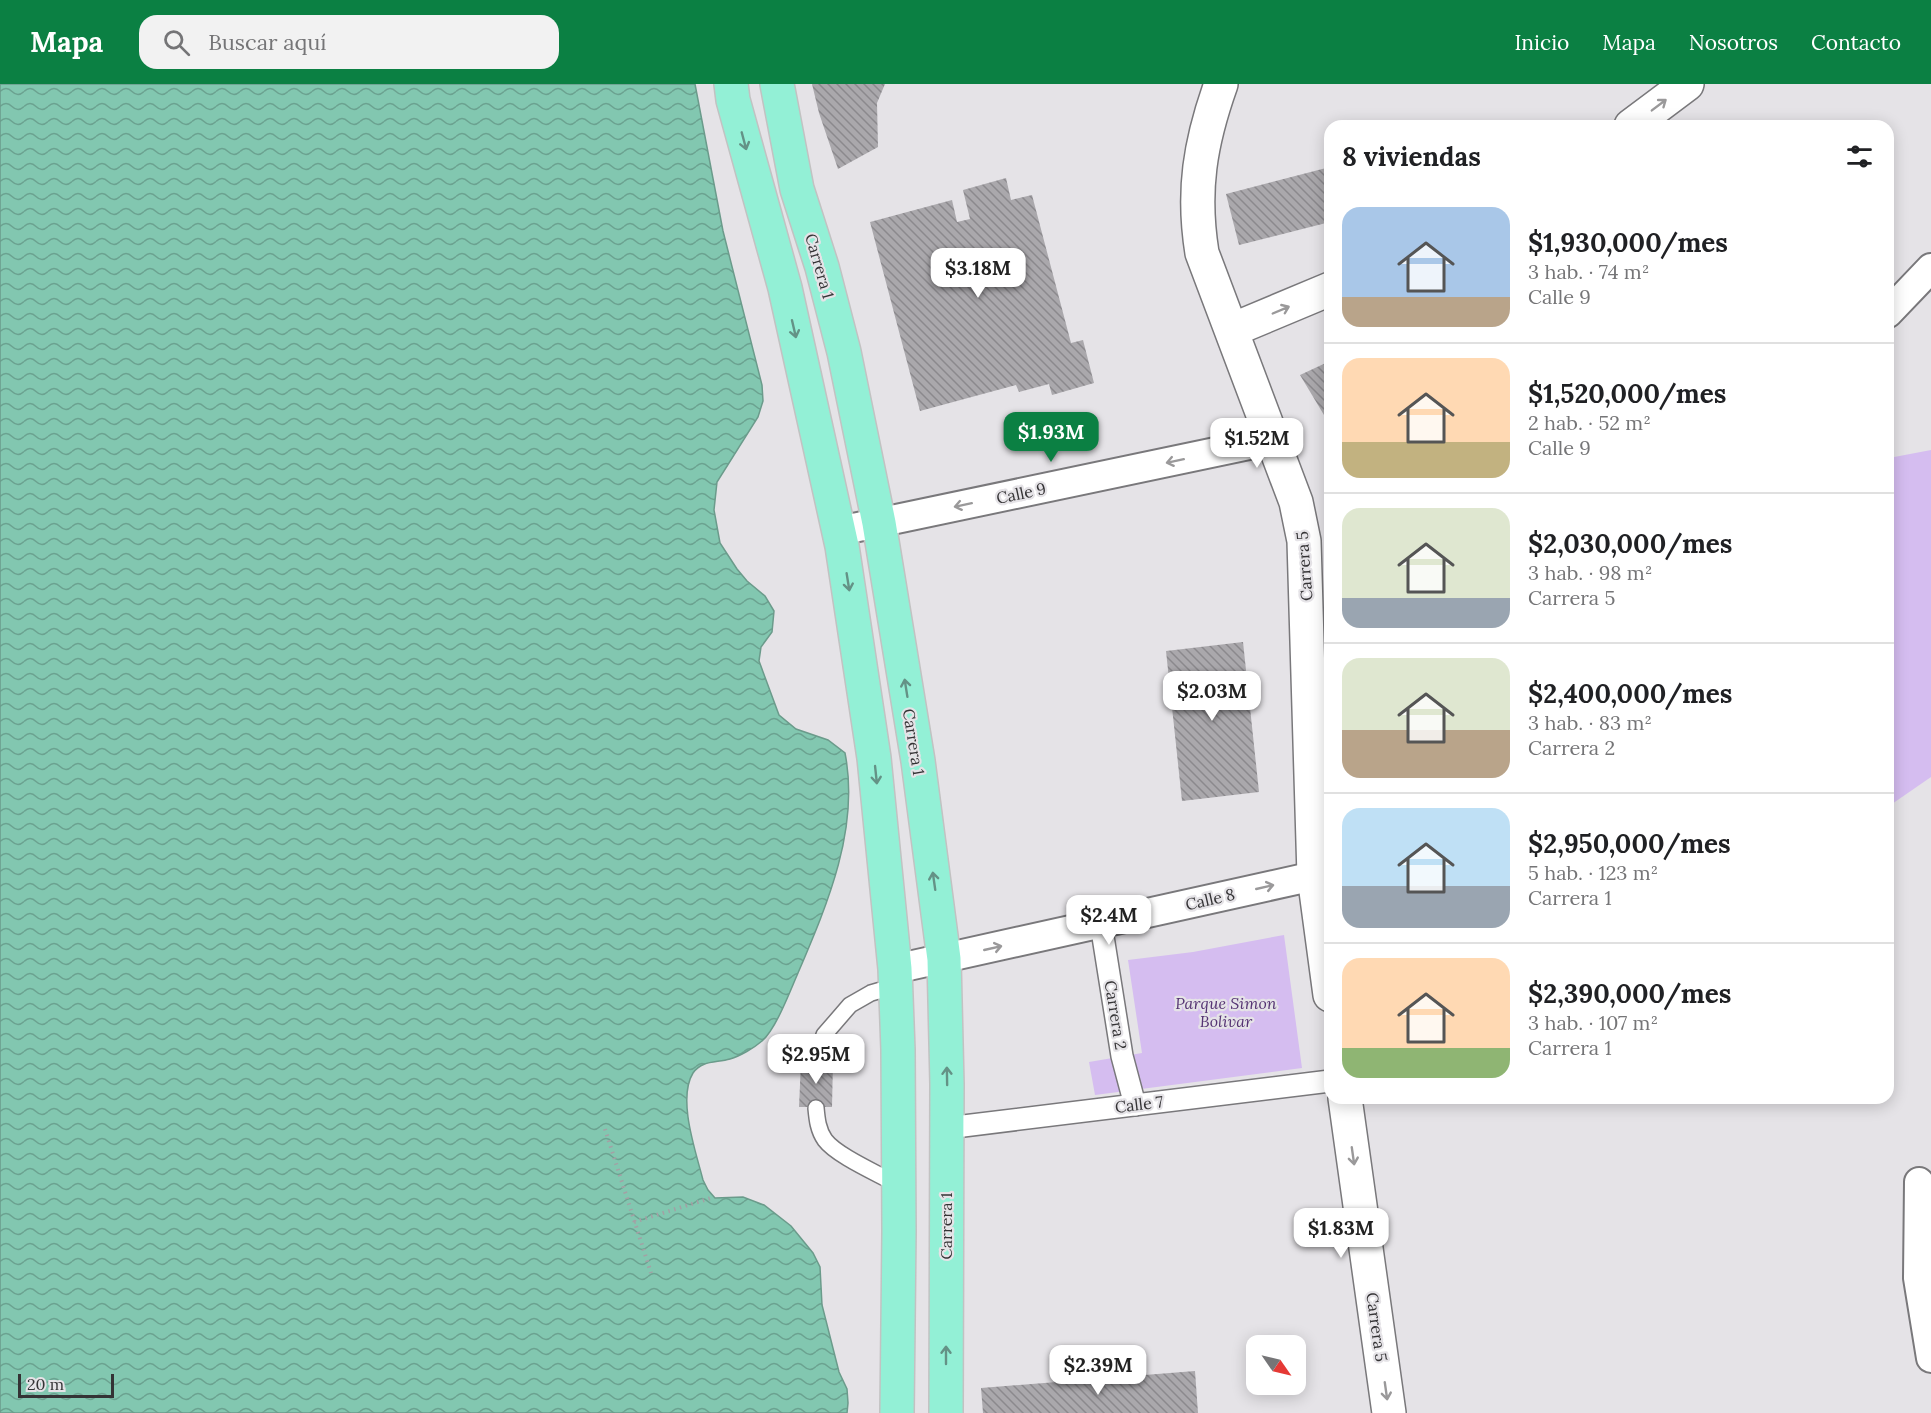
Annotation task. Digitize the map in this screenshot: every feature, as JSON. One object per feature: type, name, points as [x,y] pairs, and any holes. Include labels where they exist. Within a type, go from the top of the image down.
[{"type":"highway","points":[[730,84],[785,288],[839,531],[874,758],[895,977],[898,1050],[897,1413]]},
{"type":"highway","name":"Carrera 1","points":[[777,84],[797,189],[822,267],[844,352],[879,523],[918,761],[944,959],[947,1128],[946,1413]]},
{"type":"street","name":"Carrera 5","points":[[1221,84],[1202,151],[1197,192],[1197,223],[1202,253],[1296,502],[1304,541],[1314,876],[1324,950]]},
{"type":"street","points":[[1639,120],[1687,84]]},
{"type":"street","points":[[1894,307],[1931,268]]},
{"type":"street","points":[[1232,330],[1324,292]]},
{"type":"street","name":"Calle 9","points":[[839,531],[1273,440]]},
{"type":"street","name":"Calle 8","points":[[895,977],[944,959],[1314,876]]},
{"type":"street","name":"Carrera 2","points":[[1101,924],[1122,1056],[1135,1105]]},
{"type":"street","name":"Calle 7","points":[[947,1128],[1324,1082]]},
{"type":"street","name":"Carrera 5","points":[[1346,1104],[1389,1413]]},
{"type":"street","points":[[1919,1182],[1918,1278],[1931,1358]]},
{"type":"lane","points":[[815,1062],[824,1035],[850,1005],[895,977]]},
{"type":"lane","points":[[816,1108],[817,1124],[824,1138],[833,1148],[898,1185]]},
{"type":"path","points":[[605,1129],[651,1273]]},
{"type":"path","points":[[634,1222],[714,1197]]},
{"type":"green space","points":[[1931,450],[1931,777],[1894,803],[1894,457]]},
{"type":"green space","name":"Parque Simon Bolivar","points":[[1284,935],[1302,1068],[1095,1095],[1089,1062],[1142,1053],[1128,960],[1193,952]]},
{"type":"water","points":[[0,84],[695,84],[723,231],[762,385],[763,401],[758,417],[717,482],[714,510],[720,543],[737,569],[765,596],[774,611],[772,632],[761,647],[759,661],[779,715],[796,729],[828,740],[845,753],[848,810],[838,866],[830,894],[772,1028],[762,1041],[742,1054],[705,1064],[697,1069],[689,1084],[687,1111],[703,1180],[715,1198],[743,1197],[764,1205],[791,1226],[813,1253],[820,1267],[822,1305],[839,1372],[847,1389],[847,1413],[0,1413]]},
{"type":"building","points":[[812,84],[885,84],[877,103],[878,147],[838,169]]},
{"type":"building","points":[[1324,169],[1324,224],[1239,245],[1226,194]]},
{"type":"building","points":[[1006,178],[1011,200],[1032,195],[1071,343],[1083,340],[1094,383],[1052,395],[1049,384],[1019,392],[1016,385],[920,411],[870,222],[952,200],[957,222],[970,219],[963,190]]},
{"type":"building","points":[[1324,364],[1324,415],[1300,375]]},
{"type":"building","points":[[1243,642],[1259,792],[1182,801],[1166,651]]},
{"type":"building","points":[[801,1062],[833,1062],[832,1107],[799,1107]]},
{"type":"building","points":[[1195,1371],[1198,1413],[983,1413],[981,1388]]}]
